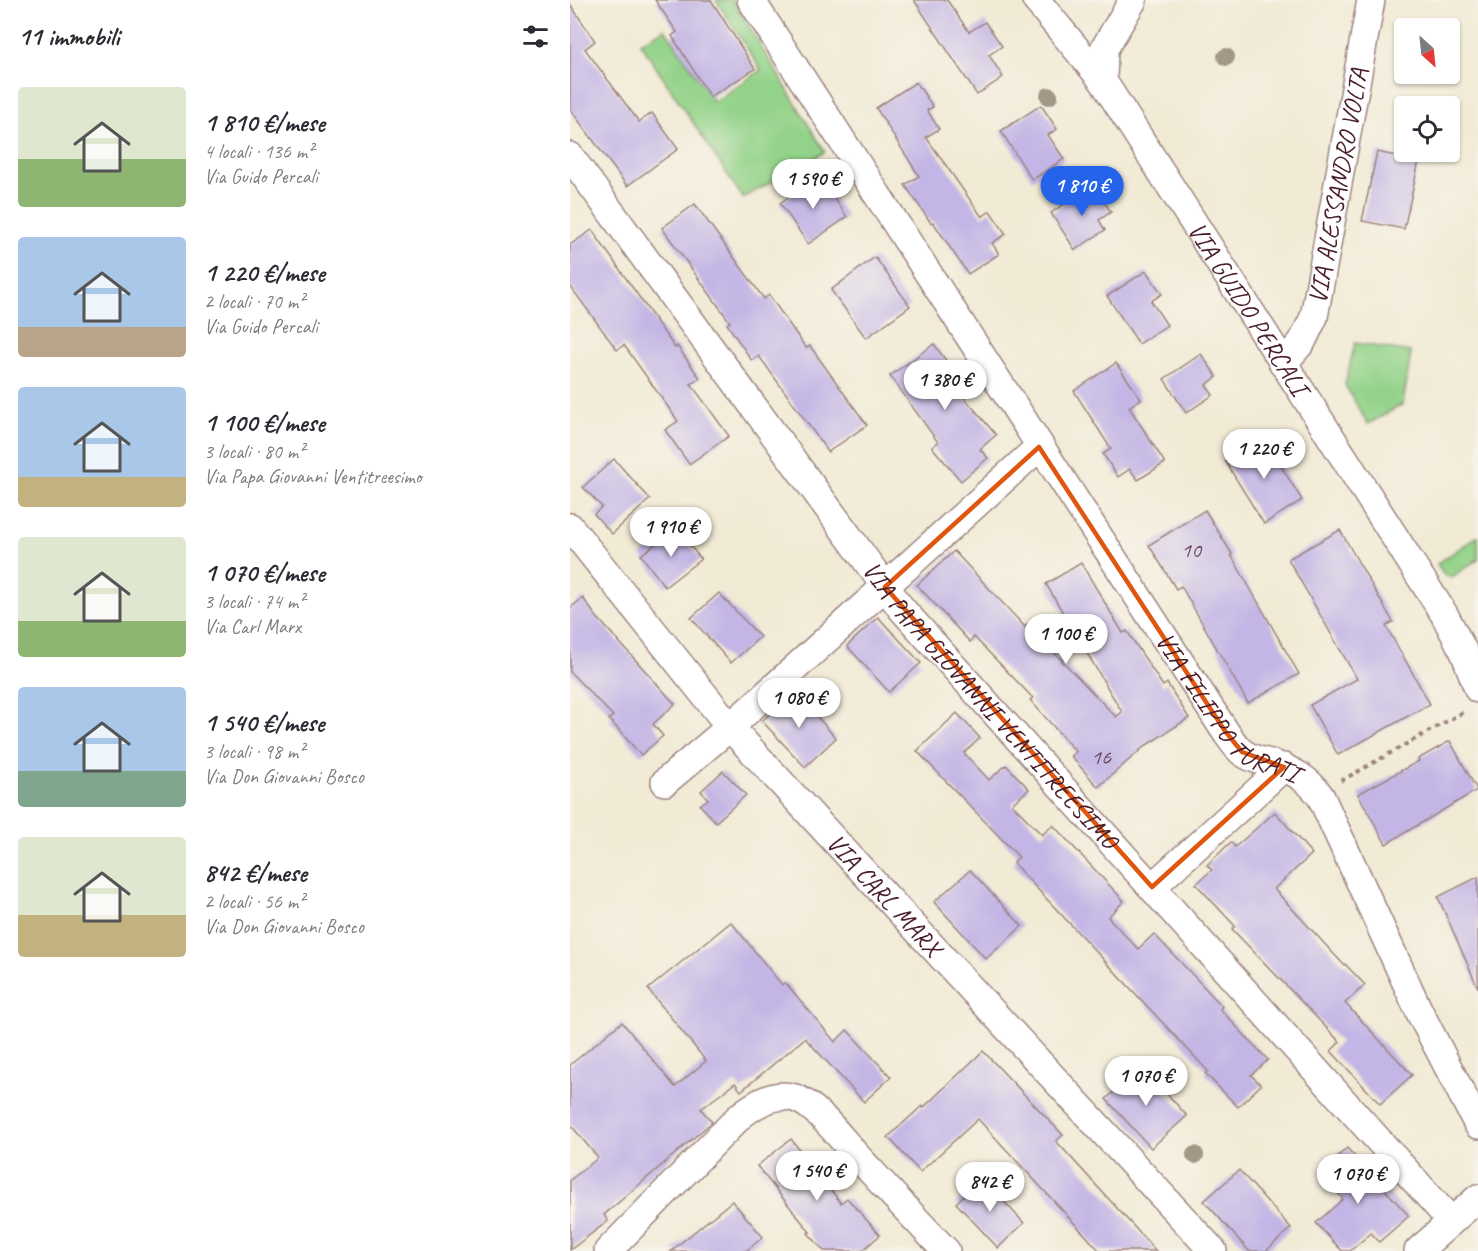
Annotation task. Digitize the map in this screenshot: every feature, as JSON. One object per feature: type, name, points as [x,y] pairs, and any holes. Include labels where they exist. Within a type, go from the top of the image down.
[{"type":"street","name":"VIA FILIPPO TURATI","points":[[751,0],[1225,731],[1242,752],[1254,759],[1300,774],[1321,797],[1419,1011],[1478,1125]]},
{"type":"street","name":"VIA GUIDO PERCALI","points":[[1036,0],[1102,81],[1444,614],[1471,651],[1472,700]]},
{"type":"street","points":[[1102,81],[1104,49],[1133,0]]},
{"type":"street","name":"VIA ALESSANDRO VOLTA","points":[[1283,364],[1302,342],[1314,316],[1371,0]]},
{"type":"street","name":"VIA PAPA GIOVANNI VENTITREESIMO","points":[[570,156],[901,608],[1451,1221]]},
{"type":"street","points":[[665,782],[730,727],[1039,447]]},
{"type":"street","name":"VIA CARL MARX","points":[[570,528],[730,727],[1213,1251]]},
{"type":"street","points":[[1152,887],[1284,767]]},
{"type":"street","points":[[612,1250],[740,1116],[763,1101],[783,1096],[802,1101],[827,1124],[946,1251]]},
{"type":"street","points":[[1418,1251],[1478,1198]]},
{"type":"path","points":[[1334,785],[1472,700]]},
{"type":"highlighted area","points":[[1039,447],[1225,731],[1242,752],[1284,767],[1152,887],[885,587]]},
{"type":"green space","points":[[716,0],[733,0],[825,152],[743,198],[640,43],[665,29],[714,102],[761,70]]},
{"type":"green space","points":[[1355,343],[1411,352],[1403,404],[1368,424],[1345,385]]},
{"type":"green space","points":[[1478,536],[1478,559],[1452,577],[1445,576],[1437,564]]},
{"type":"building","points":[[655,0],[711,0],[755,69],[710,97],[672,36],[677,32]]},
{"type":"building","points":[[914,0],[947,0],[969,32],[985,22],[1002,46],[989,55],[1003,77],[977,95]]},
{"type":"building","points":[[570,4],[595,41],[585,49],[639,122],[652,113],[678,149],[627,186],[570,109]]},
{"type":"building","points":[[916,82],[933,107],[927,110],[939,129],[926,137],[982,217],[990,211],[1006,234],[992,243],[999,254],[968,274],[905,185],[919,176],[876,108]]},
{"type":"building","points":[[1041,105],[1057,129],[1048,135],[1064,159],[1032,180],[1001,131]]},
{"type":"building","points":[[1377,152],[1394,156],[1394,162],[1419,162],[1404,229],[1362,221]]},
{"type":"building","points":[[819,176],[847,217],[808,244],[780,203]]},
{"type":"building","points":[[1093,185],[1111,212],[1099,220],[1105,230],[1075,250],[1051,213]]},
{"type":"building","points":[[695,204],[764,299],[769,295],[806,348],[810,346],[867,425],[828,452],[759,356],[752,361],[727,324],[730,322],[662,228]]},
{"type":"building","points":[[592,230],[675,348],[677,346],[700,378],[691,384],[729,436],[689,464],[665,430],[678,421],[624,345],[617,350],[570,286],[570,245]]},
{"type":"building","points":[[875,257],[910,306],[866,338],[831,290]]},
{"type":"building","points":[[1146,271],[1162,294],[1151,301],[1167,325],[1139,344],[1107,296]]},
{"type":"building","points":[[934,344],[969,392],[963,396],[996,435],[980,449],[988,458],[961,481],[932,447],[938,442],[890,376]]},
{"type":"building","points":[[1201,354],[1217,377],[1206,385],[1213,395],[1186,413],[1164,379]]},
{"type":"building","points":[[1116,363],[1141,399],[1129,407],[1165,463],[1138,480],[1130,469],[1118,477],[1103,454],[1111,449],[1074,391]]},
{"type":"building","points":[[1263,437],[1302,500],[1264,524],[1225,461]]},
{"type":"building","points":[[614,459],[650,499],[612,534],[594,514],[602,507],[583,487]]},
{"type":"building","points":[[1205,510],[1299,674],[1248,703],[1181,586],[1176,589],[1149,545]]},
{"type":"building","points":[[676,529],[701,559],[665,587],[641,555]]},
{"type":"building","points":[[1340,530],[1393,622],[1386,626],[1430,704],[1338,755],[1310,705],[1357,679],[1288,559]]},
{"type":"building","points":[[954,551],[1025,627],[1027,624],[1116,717],[1122,712],[1046,584],[1081,563],[1123,633],[1127,631],[1163,686],[1167,683],[1189,718],[1145,746],[1098,787],[1071,756],[1076,752],[1030,700],[1033,698],[974,637],[970,642],[917,585]]},
{"type":"building","points":[[719,593],[760,637],[731,663],[691,618]]},
{"type":"building","points":[[583,598],[595,615],[675,704],[653,724],[663,736],[641,755],[609,719],[613,716],[570,672],[570,608]]},
{"type":"building","points":[[878,617],[921,663],[889,692],[847,646]]},
{"type":"building","points":[[794,691],[836,738],[805,767],[762,721]]},
{"type":"building","points":[[957,713],[980,738],[964,753],[989,780],[1006,765],[1029,789],[1012,804],[1042,835],[1053,825],[1124,901],[1108,917],[1138,949],[1154,934],[1222,1006],[1220,1009],[1268,1060],[1251,1075],[1261,1085],[1238,1107],[1205,1073],[1208,1071],[1013,863],[1019,857],[917,751]]},
{"type":"building","points":[[1450,741],[1477,790],[1386,844],[1358,794],[1419,761],[1418,759]]},
{"type":"building","points":[[723,771],[746,795],[716,822],[700,805],[708,799],[701,791]]},
{"type":"building","points":[[1275,812],[1312,854],[1274,889],[1365,985],[1345,1003],[1412,1075],[1380,1104],[1331,1051],[1340,1042],[1232,929],[1235,926],[1196,884],[1212,870],[1207,865],[1231,842],[1235,847]]},
{"type":"building","points":[[970,870],[1022,926],[986,959],[934,902]]},
{"type":"building","points":[[1478,877],[1478,988],[1438,897]]},
{"type":"building","points":[[731,922],[782,985],[785,982],[835,1042],[847,1030],[891,1077],[864,1102],[805,1038],[741,1091],[735,1083],[701,1109],[712,1122],[604,1215],[608,1221],[570,1250],[570,1180],[598,1158],[570,1124],[570,1065],[622,1022],[675,1087],[706,1061],[648,989]]},
{"type":"building","points":[[983,1051],[1063,1135],[1056,1141],[1156,1251],[1100,1251],[978,1119],[920,1172],[888,1137],[922,1106],[923,1108]]},
{"type":"building","points":[[1142,1066],[1187,1116],[1151,1148],[1106,1099]]},
{"type":"building","points":[[791,1139],[841,1203],[847,1198],[880,1235],[862,1251],[824,1251],[757,1166]]},
{"type":"building","points":[[1347,1148],[1409,1216],[1379,1242],[1371,1233],[1350,1251],[1342,1251],[1316,1223],[1343,1199],[1319,1173]]},
{"type":"building","points":[[1239,1170],[1291,1228],[1266,1251],[1249,1251],[1204,1201]]},
{"type":"building","points":[[982,1178],[1024,1223],[998,1248],[956,1203]]},
{"type":"building","points":[[732,1201],[763,1237],[746,1251],[671,1251]]}]
